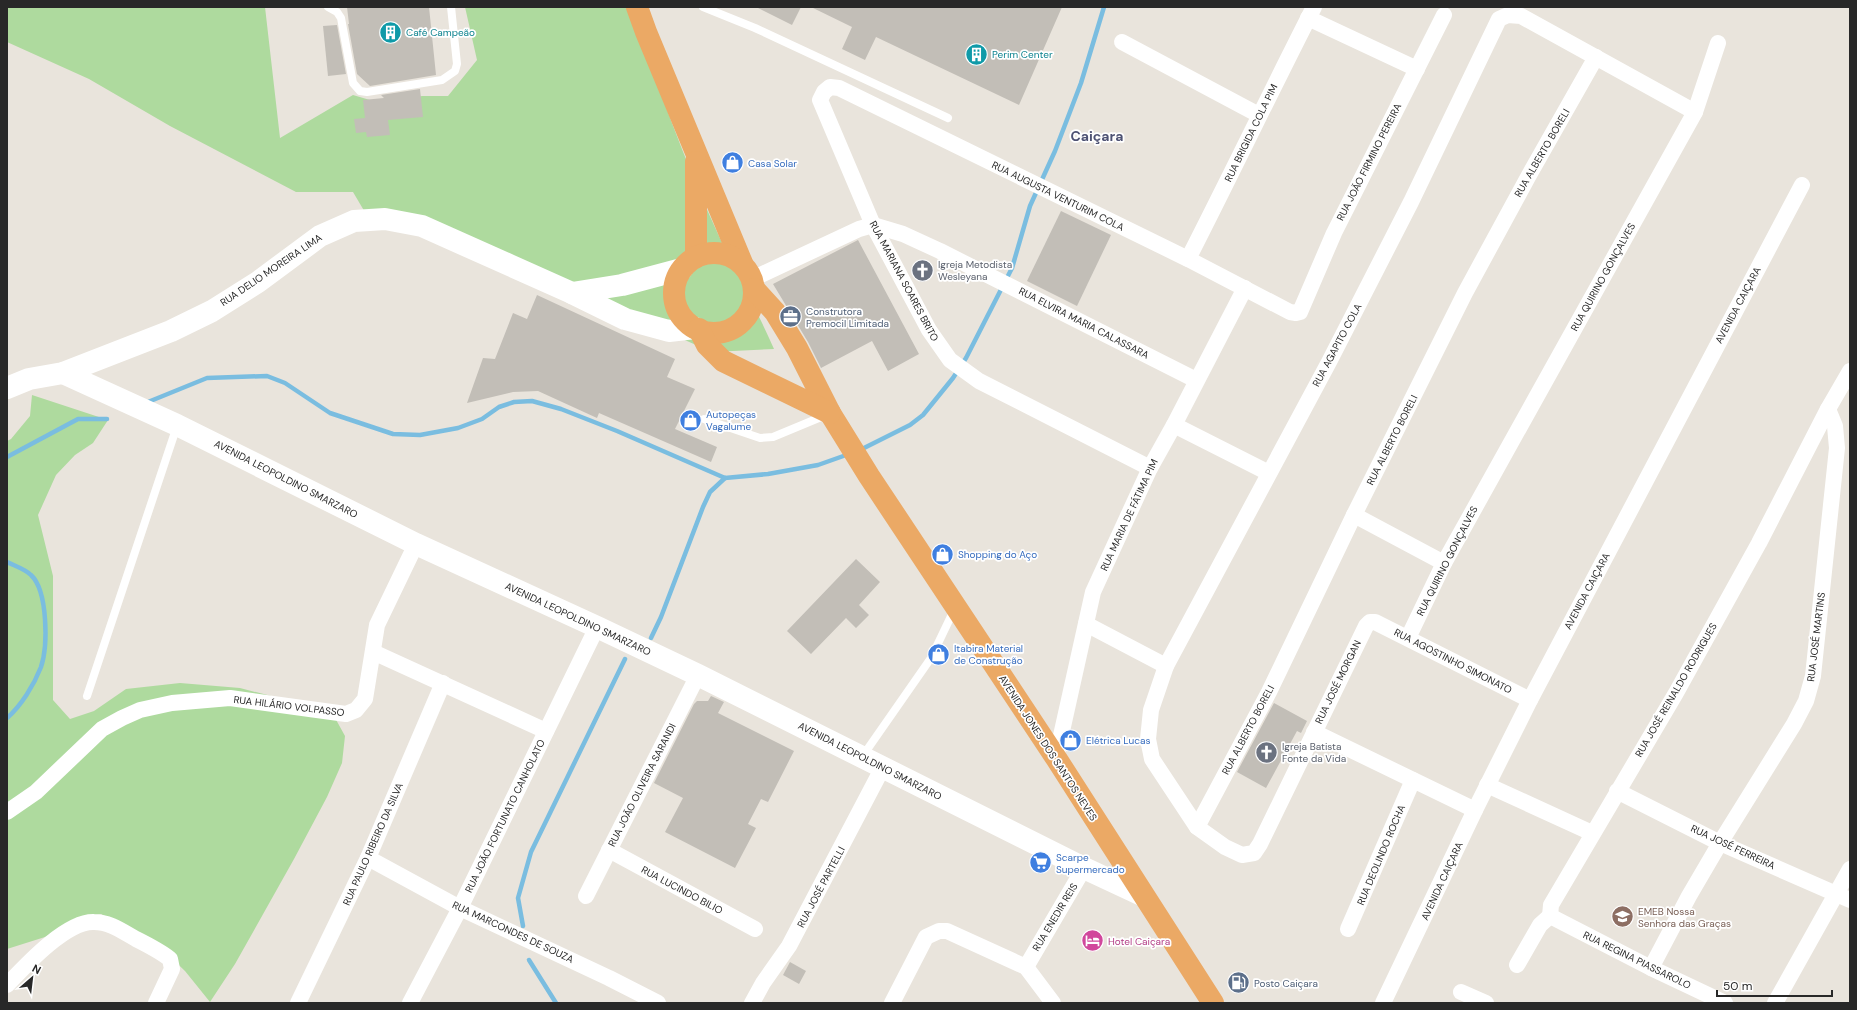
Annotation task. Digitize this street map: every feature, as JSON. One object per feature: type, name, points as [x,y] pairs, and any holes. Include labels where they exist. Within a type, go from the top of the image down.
[{"type":"highway","name":"AVENIDA JONES DOS SANTOS NEVES","points":[[638,7],[646,32],[749,277],[754,298],[752,307],[741,323],[724,332],[714,333],[697,329],[687,322],[677,306],[674,287],[689,263],[696,151]]},
{"type":"highway","name":"AVENIDA JONES DOS SANTOS NEVES","points":[[689,263],[715,252],[729,256],[749,277],[775,312],[797,348],[830,413],[868,476],[1056,758],[1213,1003]]},
{"type":"highway","name":"AVENIDA JONES DOS SANTOS NEVES","points":[[697,329],[707,345],[723,361],[830,413]]},
{"type":"street","points":[[1311,12],[1417,69]]},
{"type":"street","name":"RUA BRIGIDA COLA PIM","points":[[1188,259],[1236,166],[1259,115],[1311,12]]},
{"type":"street","name":"RUA JOÃO FIRMINO PEREIRA","points":[[1300,312],[1334,233],[1444,15]]},
{"type":"street","name":"RUA AGAPITO COLA","points":[[1166,666],[1329,362],[1411,202],[1499,19],[1508,15],[1521,16],[1596,57]]},
{"type":"street","points":[[1122,42],[1259,115]]},
{"type":"street","name":"RUA QUIRINO GONÇALVES","points":[[1408,638],[1444,563],[1695,112],[1718,43]]},
{"type":"street","points":[[1596,57],[1695,112]]},
{"type":"street","name":"RUA ALBERTO BORELI","points":[[1197,827],[1269,692],[1354,515],[1465,293],[1528,177],[1596,57]]},
{"type":"street","name":"RUA AUGUSTA VENTURIM COLA","points":[[820,100],[824,92],[830,87],[839,88],[1188,259],[1290,312],[1300,312]]},
{"type":"street","name":"RUA MARIANA SOARES BRITO","points":[[820,100],[873,225],[929,330],[939,346],[954,364],[969,374],[1150,468]]},
{"type":"street","name":"AVENIDA CAIÇARA","points":[[1383,1003],[1487,785],[1530,700],[1802,185]]},
{"type":"street","name":"RUA DELIO MOREIRA LIMA","points":[[62,373],[170,331],[212,311],[258,282],[320,236],[354,221],[385,219],[422,226],[625,318],[669,331],[697,329]]},
{"type":"street","points":[[749,277],[859,229],[873,225]]},
{"type":"street","name":"RUA ELVIRA MARIA CALASSARA","points":[[873,225],[909,237],[996,279],[1196,380]]},
{"type":"street","points":[[572,293],[622,285],[689,263]]},
{"type":"street","name":"RUA MARIA DE FÁTIMA PIM","points":[[1056,758],[1094,592],[1150,468],[1174,425],[1244,288]]},
{"type":"street","name":"RUA JOSÉ REINALDO RODRIGUES","points":[[1516,965],[1540,924],[1550,916],[1551,905],[1592,833],[1676,693],[1759,543],[1828,409],[1850,371]]},
{"type":"street","points":[[7,388],[29,379],[62,373]]},
{"type":"street","name":"AVENIDA LEOPOLDINO SMARZARO","points":[[62,373],[178,425],[416,544],[598,627],[698,675],[1084,868],[1144,896]]},
{"type":"street","name":"RUA JOSÉ MARTINS","points":[[1651,968],[1689,896],[1794,724],[1806,701],[1813,676],[1837,448],[1835,426],[1828,409]]},
{"type":"street","points":[[1174,425],[1269,473]]},
{"type":"street","points":[[1354,515],[1444,563]]},
{"type":"street","name":"RUA HILÁRIO VOLPASSO","points":[[7,812],[36,792],[102,729],[140,710],[172,703],[230,698],[346,714],[356,710],[365,699],[377,625],[416,544]]},
{"type":"street","name":"RUA JOSÉ MORGAN","points":[[1166,666],[1151,710],[1148,739],[1152,759],[1197,827],[1225,848],[1242,855],[1254,853],[1260,844],[1366,626],[1370,622],[1375,622]]},
{"type":"street","name":"RUA AGOSTINHO SIMONATO","points":[[1375,622],[1530,700]]},
{"type":"street","points":[[1086,624],[1166,666]]},
{"type":"street","name":"RUA JOÃO FORTUNATO CANHOLATO","points":[[410,1003],[460,908],[598,627]]},
{"type":"street","points":[[373,652],[546,731]]},
{"type":"street","name":"RUA JOÃO OLIVEIRA SARANDI","points":[[586,896],[698,675]]},
{"type":"street","name":"RUA PAULO RIBEIRO DA SILVA","points":[[298,1003],[368,858],[443,683]]},
{"type":"street","points":[[1314,732],[1475,810]]},
{"type":"street","name":"RUA JOSÉ PARTELLI","points":[[752,1003],[763,983],[789,946],[883,767]]},
{"type":"street","name":"RUA DEOLINDO ROCHA","points":[[1348,929],[1413,780]]},
{"type":"street","points":[[1487,785],[1592,833]]},
{"type":"street","name":"RUA JOSÉ FERREIRA","points":[[1617,791],[1720,843],[1850,900]]},
{"type":"street","name":"RUA LUCINDO BILIO","points":[[609,850],[755,929]]},
{"type":"street","name":"RUA MARCONDES DE SOUZA","points":[[368,858],[460,908],[609,978],[658,1003]]},
{"type":"street","name":"RUA ENEDIR REIS","points":[[1026,966],[1084,868]]},
{"type":"street","points":[[1775,1003],[1850,869]]},
{"type":"street","name":"RUA REGINA PIASSAROLO","points":[[1550,916],[1651,968],[1725,1003]]},
{"type":"street","points":[[7,985],[31,959],[68,931],[82,924],[94,922],[114,926],[170,959],[172,970],[156,1003]]},
{"type":"street","points":[[892,1003],[926,937],[939,931],[947,931],[1026,966],[1053,1003]]},
{"type":"street","points":[[1461,992],[1486,1003]]},
{"type":"lane","points":[[328,7],[337,12],[341,18],[353,83],[360,91],[367,92],[442,80],[450,76],[456,70],[457,64],[451,7]]},
{"type":"lane","points":[[703,7],[755,28],[948,118]]},
{"type":"lane","points":[[704,419],[760,438],[773,437],[830,413]]},
{"type":"lane","points":[[87,696],[178,425]]},
{"type":"lane","points":[[862,757],[931,658],[956,607]]},
{"type":"green space","points":[[7,7],[265,7],[280,138],[353,95],[380,103],[422,96],[448,96],[477,60],[465,7],[631,7],[682,150],[718,234],[774,349],[712,352],[612,308],[366,214],[353,192],[296,192],[170,126],[89,79],[7,42]]},
{"type":"green space","points":[[32,395],[108,420],[93,443],[75,455],[56,475],[38,515],[53,576],[53,700],[70,719],[94,711],[126,689],[180,683],[240,688],[298,703],[334,716],[345,736],[342,763],[327,797],[235,964],[210,1002],[185,971],[158,945],[101,914],[45,937],[7,949],[7,441],[11,439],[30,416]]},
{"type":"building","name":"Café Campeão","points":[[347,7],[429,7],[436,75],[370,86],[357,74],[348,24]]},
{"type":"building","points":[[756,7],[801,7],[792,25]]},
{"type":"building","name":"Perim Center","points":[[811,7],[1062,7],[1019,105],[876,37],[865,60],[842,49],[852,27]]},
{"type":"building","points":[[337,25],[346,74],[328,76],[323,26]]},
{"type":"building","points":[[420,89],[423,117],[388,120],[390,135],[367,137],[366,132],[356,133],[354,119],[365,118],[363,100],[384,98],[381,95]]},
{"type":"building","points":[[1061,211],[1111,235],[1077,306],[1027,281]]},
{"type":"building","points":[[858,240],[919,354],[888,371],[872,341],[821,368],[808,342],[773,284]]},
{"type":"building","points":[[537,295],[675,359],[667,377],[695,389],[675,429],[717,447],[711,462],[599,413],[597,418],[538,391],[513,392],[467,403],[483,358],[495,359],[513,313],[527,319]]},
{"type":"building","points":[[856,559],[880,582],[859,605],[869,615],[856,628],[846,618],[811,654],[787,631]]},
{"type":"building","points":[[711,696],[724,702],[718,713],[794,751],[768,802],[761,799],[748,824],[756,828],[735,868],[665,832],[683,798],[654,783],[694,704],[697,701],[708,701]]},
{"type":"building","name":"Igreja Batista Fonte da Vida","points":[[1274,703],[1307,721],[1301,733],[1297,731],[1266,788],[1237,772]]},
{"type":"building","points":[[790,962],[806,971],[799,984],[783,975]]},
{"type":"waterway","points":[[860,450],[910,425],[923,415],[953,378],[966,358],[1012,268],[1030,206],[1055,151],[1081,83],[1104,7]]},
{"type":"waterway","points":[[148,402],[207,378],[267,376],[285,383],[330,413],[393,434],[420,435],[458,428],[482,419],[499,407],[514,402],[532,401],[561,409],[617,431],[725,478],[768,474],[818,465],[849,454]]},
{"type":"waterway","points":[[7,457],[78,419],[107,419]]},
{"type":"waterway","points":[[651,638],[661,617],[703,507],[710,492],[725,478]]},
{"type":"waterway","points":[[7,562],[29,573],[37,583],[41,593],[45,619],[45,646],[41,667],[31,688],[7,718]]},
{"type":"waterway","points":[[523,926],[518,898],[531,852],[625,659]]},
{"type":"waterway","points":[[529,960],[556,1003]]},
{"type":"place","name":"Café Campeão","points":[[391,32]]},
{"type":"place","name":"Perim Center","points":[[976,54]]},
{"type":"place","name":"Casa Solar","points":[[732,163]]},
{"type":"place","name":"Igreja Metodista Wesleyana","points":[[923,270]]},
{"type":"place","name":"Construtora Premocil Limitada","points":[[791,317]]},
{"type":"place","name":"Autopeças Vagalume","points":[[690,420]]},
{"type":"place","name":"Shopping do Aço","points":[[943,554]]},
{"type":"place","name":"Itabira Material de Construção","points":[[938,654]]},
{"type":"place","name":"Elétrica Lucas","points":[[1071,740]]},
{"type":"place","name":"Igreja Batista Fonte da Vida","points":[[1266,752]]},
{"type":"place","name":"Scarpe Supermercado","points":[[1041,863]]},
{"type":"place","name":"EMEB Nossa Senhora das Graças","points":[[1622,917]]},
{"type":"place","name":"Hotel Caiçara","points":[[1092,941]]},
{"type":"place","name":"Posto Caiçara","points":[[1238,983]]},
{"type":"district","name":"Caiçara","points":[[1097,136]]}]
